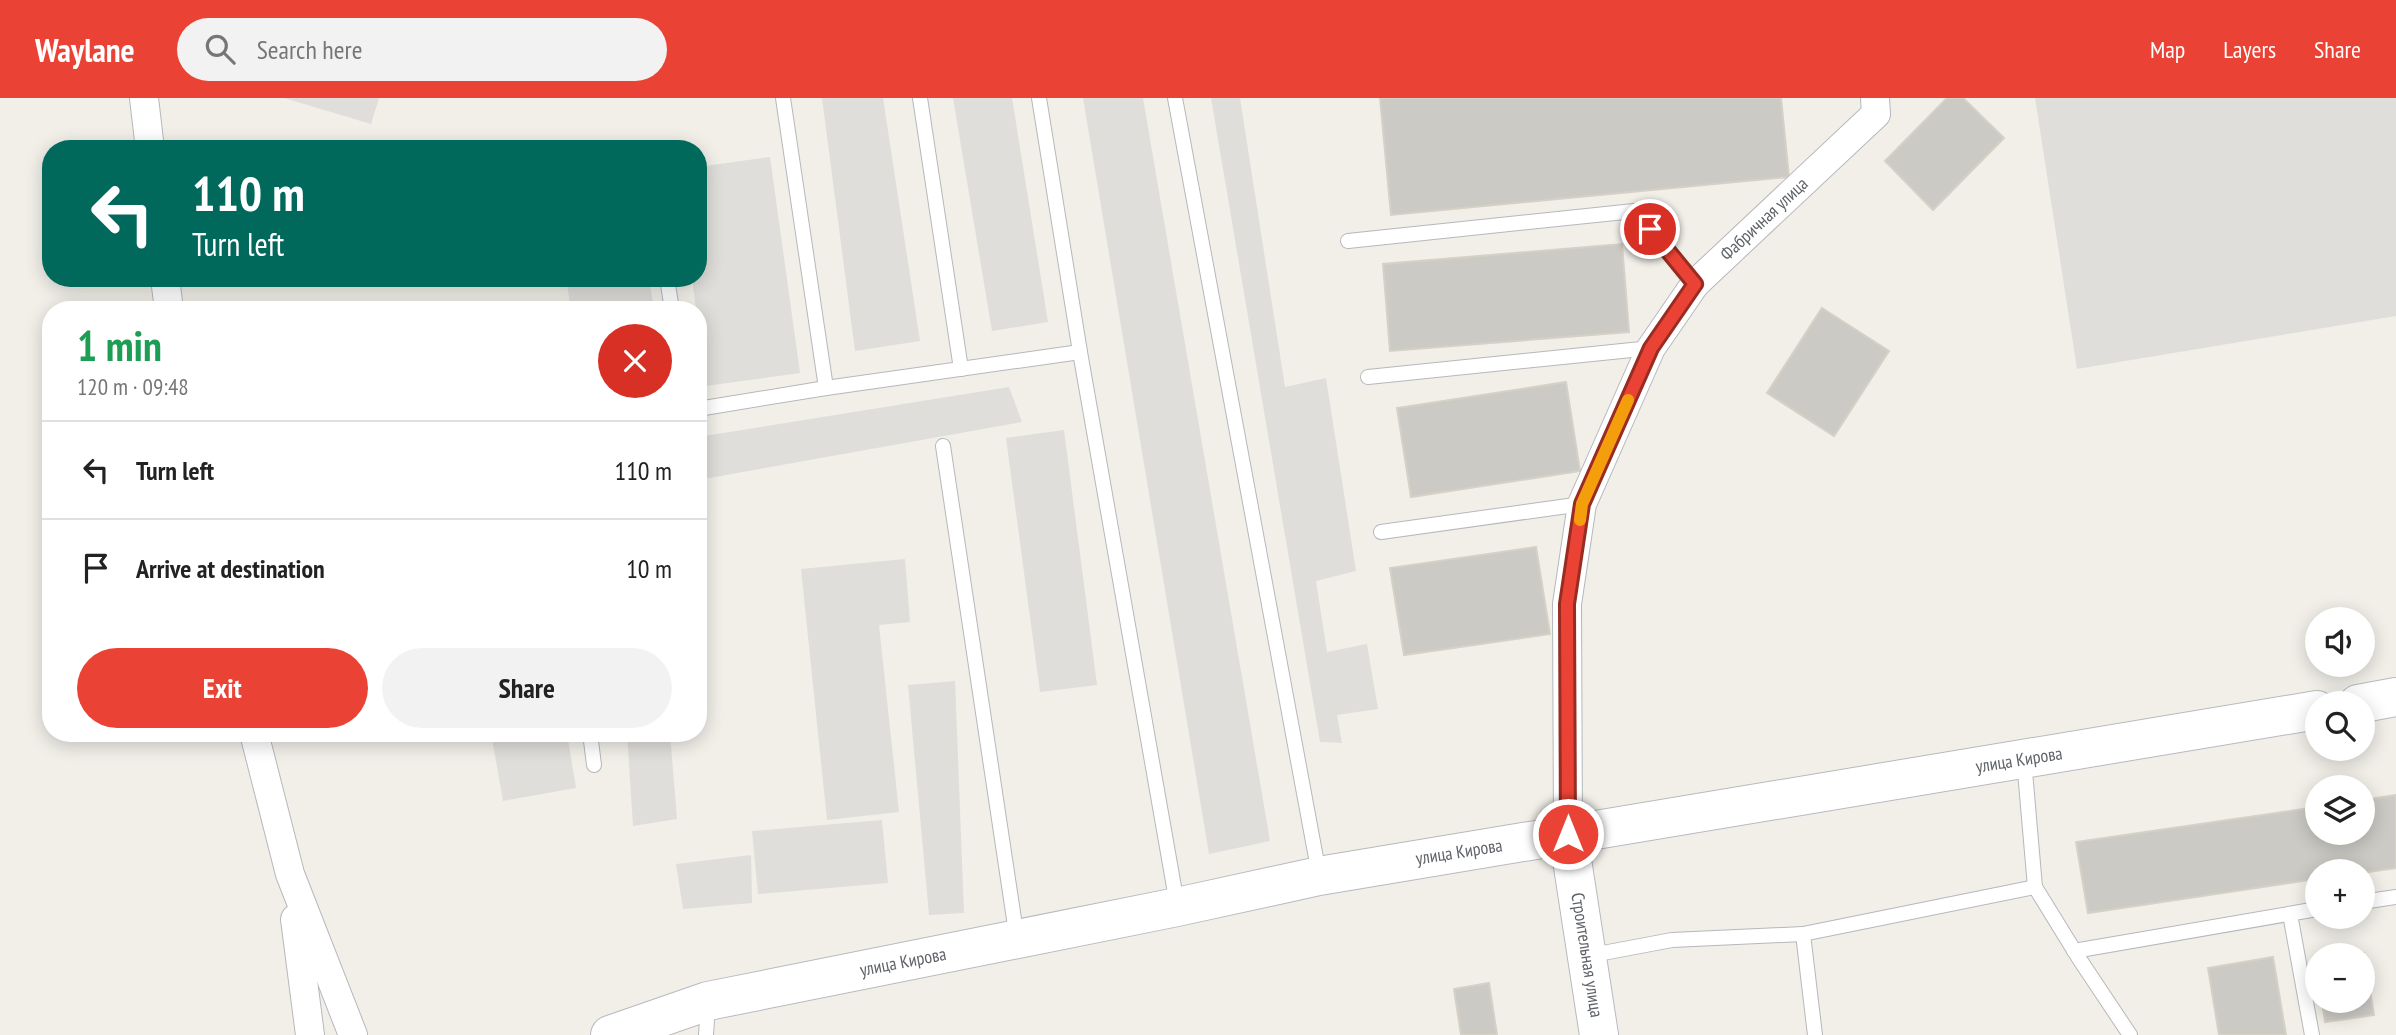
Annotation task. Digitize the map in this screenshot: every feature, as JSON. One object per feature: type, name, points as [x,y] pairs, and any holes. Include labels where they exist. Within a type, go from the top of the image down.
[{"type":"street","points":[[144,98],[149,140]]},
{"type":"street","name":"Фабричная улица","points":[[1568,834],[1567,604],[1582,504],[1651,348],[1695,284],[1876,114],[1875,98]]},
{"type":"street","points":[[2375,701],[2396,697]]},
{"type":"street","name":"улица Кирова","points":[[610,1035],[707,1018],[1017,940],[1319,876],[2305,712]]},
{"type":"street","points":[[256,742],[289,874],[310,1035]]},
{"type":"street","name":"Строительная улица","points":[[1568,834],[1599,1035]]},
{"type":"street","points":[[289,874],[352,1035]]},
{"type":"lane","points":[[783,98],[826,388]]},
{"type":"lane","points":[[920,98],[961,369]]},
{"type":"lane","points":[[1039,98],[1080,352],[1177,907]]},
{"type":"lane","points":[[1175,98],[1319,876]]},
{"type":"lane","points":[[1348,241],[1634,211],[1695,284]]},
{"type":"lane","points":[[1368,377],[1651,348]]},
{"type":"lane","points":[[707,408],[1080,352]]},
{"type":"lane","points":[[943,446],[1017,940]]},
{"type":"lane","points":[[1381,532],[1582,504]]},
{"type":"lane","points":[[591,742],[594,765]]},
{"type":"lane","points":[[2024,759],[2035,887],[2130,1035]]},
{"type":"lane","points":[[1587,956],[1672,940],[1803,934],[2035,887]]},
{"type":"lane","points":[[2375,900],[2396,897]]},
{"type":"lane","points":[[2074,951],[2305,911]]},
{"type":"lane","points":[[2290,914],[2312,1035]]},
{"type":"lane","points":[[1803,934],[1815,1035]]},
{"type":"shaded area","points":[[284,98],[379,98],[371,124]]},
{"type":"shaded area","points":[[822,98],[883,98],[920,341],[855,351]]},
{"type":"shaded area","points":[[953,98],[1012,98],[1048,322],[992,331]]},
{"type":"shaded area","points":[[1083,98],[1143,98],[1270,841],[1209,854]]},
{"type":"shaded area","points":[[1211,98],[1240,98],[1285,387],[1326,378],[1356,571],[1316,581],[1327,652],[1367,644],[1378,709],[1337,715],[1342,743],[1320,742]]},
{"type":"shaded area","points":[[2035,98],[2396,98],[2396,316],[2077,369]]},
{"type":"shaded area","points":[[770,157],[800,373],[707,386],[707,301],[695,301],[693,287],[707,287],[707,166]]},
{"type":"shaded area","points":[[567,287],[650,287],[653,301],[570,301]]},
{"type":"shaded area","points":[[1009,387],[1022,422],[707,478],[707,436]]},
{"type":"shaded area","points":[[1064,430],[1097,685],[1040,692],[1006,438]]},
{"type":"shaded area","points":[[905,559],[910,622],[879,625],[899,812],[827,820],[801,569]]},
{"type":"shaded area","points":[[955,681],[964,913],[929,915],[908,685]]},
{"type":"shaded area","points":[[493,742],[568,742],[576,788],[503,801]]},
{"type":"shaded area","points":[[628,742],[671,742],[677,819],[633,826]]},
{"type":"shaded area","points":[[882,820],[888,883],[758,894],[752,831]]},
{"type":"shaded area","points":[[751,855],[752,903],[683,909],[676,864]]},
{"type":"building","points":[[1380,98],[1781,98],[1789,177],[1391,215]]},
{"type":"building","points":[[1947,98],[1963,98],[2004,138],[1933,210],[1885,161]]},
{"type":"building","points":[[1622,244],[1629,332],[1390,351],[1383,264]]},
{"type":"building","points":[[1822,308],[1889,351],[1834,436],[1767,393]]},
{"type":"building","points":[[1566,382],[1580,471],[1411,497],[1397,408]]},
{"type":"building","points":[[1536,547],[1550,634],[1404,655],[1390,568]]},
{"type":"building","points":[[2396,795],[2396,868],[2375,871],[2375,859],[2305,859],[2305,881],[2088,913],[2076,842],[2305,809],[2305,845],[2375,845],[2375,798]]},
{"type":"building","points":[[2273,957],[2286,1035],[2219,1035],[2208,968]]},
{"type":"building","points":[[1489,983],[1497,1035],[1461,1035],[1454,989]]},
{"type":"building","points":[[2324,1013],[2374,1013],[2374,1015],[2325,1022]]},
{"type":"slow traffic","points":[[1580,520],[1582,504],[1628,400]]},
{"type":"route","points":[[1568,834],[1567,604],[1582,504],[1651,348],[1695,284],[1650,229]]}]
